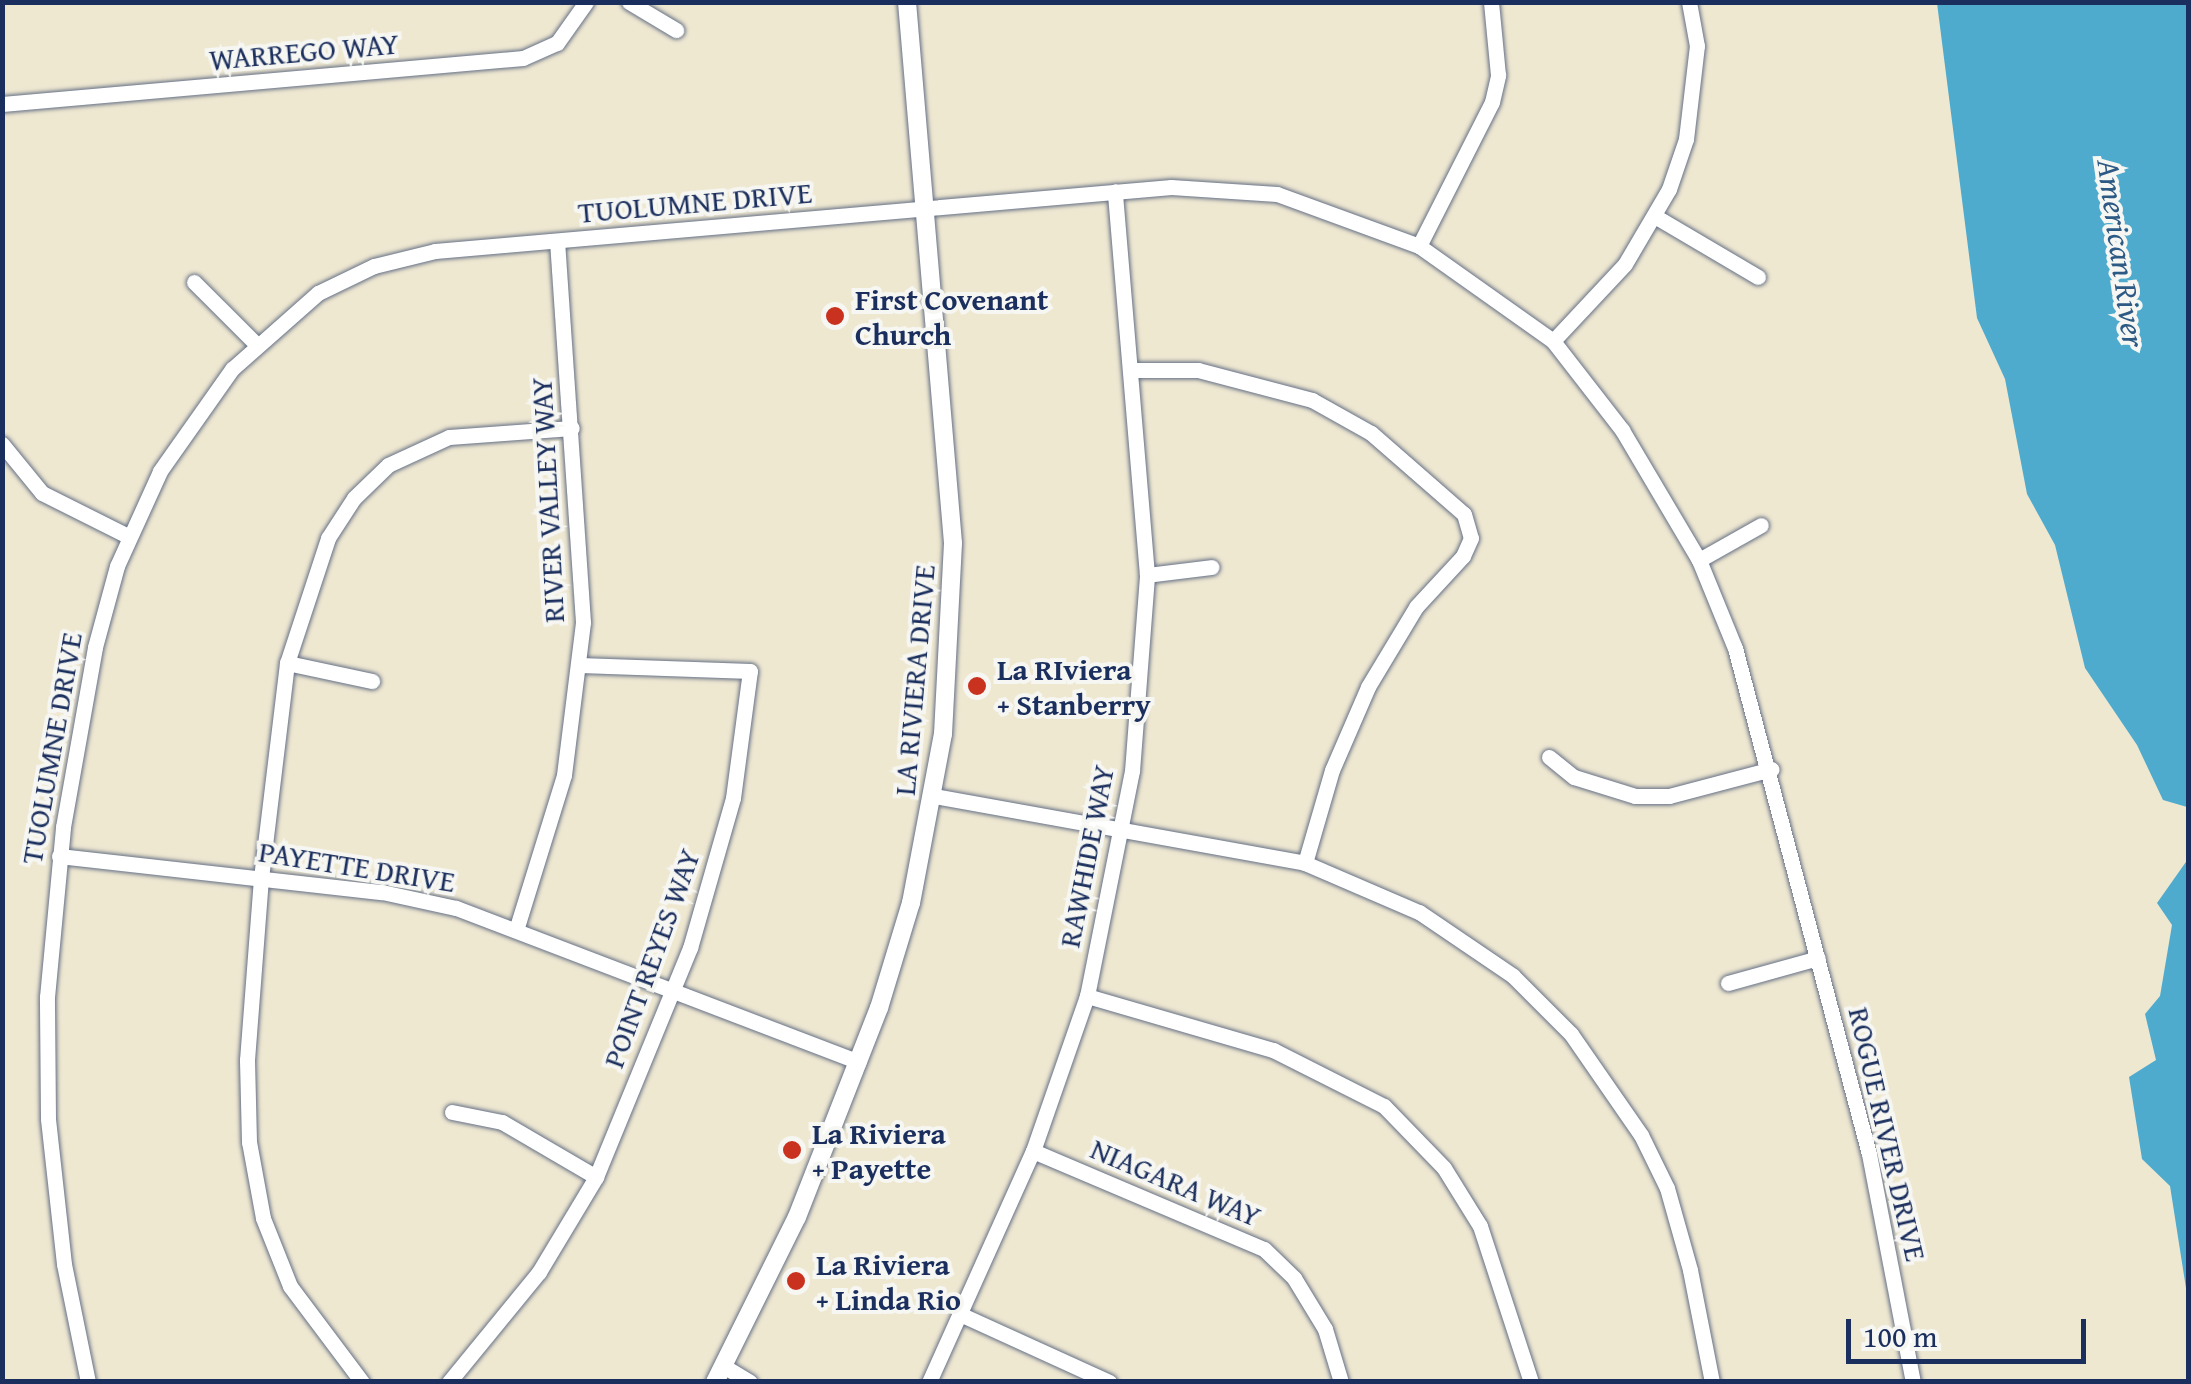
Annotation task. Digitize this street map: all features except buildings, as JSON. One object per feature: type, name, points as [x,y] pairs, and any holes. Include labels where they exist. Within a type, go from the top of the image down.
[{"type":"street","name":"WARREGO WAY","points":[[2,104],[511,60],[556,43],[586,2]]},
{"type":"street","points":[[629,2],[676,30]]},
{"type":"street","name":"LA RIVIERA DRIVE","points":[[720,1374],[796,1217],[859,1062],[911,903],[934,796],[950,660],[952,543],[907,2]]},
{"type":"street","points":[[1419,246],[1492,102],[1498,75],[1492,2]]},
{"type":"street","points":[[1553,341],[1658,218],[1686,139],[1697,46],[1689,2]]},
{"type":"street","name":"ROGUE RIVER DRIVE","points":[[924,210],[1171,187],[1277,194],[1419,246],[1553,341],[1622,430],[1699,560],[1735,648],[1772,769],[1869,1154],[1913,1382]]},
{"type":"street","name":"RAWHIDE WAY","points":[[928,1382],[1033,1151],[1087,996],[1132,771],[1147,575],[1114,191]]},
{"type":"street","name":"TUOLUMNE DRIVE","points":[[88,1382],[64,1264],[48,1119],[47,997],[59,856],[95,646],[128,536],[182,435],[256,344],[318,293],[374,266],[435,251],[924,210]]},
{"type":"street","points":[[1658,218],[1758,276]]},
{"type":"street","name":"RIVER VALLEY WAY","points":[[517,928],[564,775],[580,665],[583,561],[556,242]]},
{"type":"street","points":[[194,282],[256,344]]},
{"type":"street","points":[[1131,370],[1198,370],[1312,400],[1371,432],[1464,514],[1471,538],[1463,556],[1416,607],[1368,687],[1332,770],[1306,863]]},
{"type":"street","points":[[362,1382],[290,1286],[254,1182],[247,1060],[262,878],[287,663],[328,538],[354,498],[388,465],[449,437],[572,428]]},
{"type":"street","points":[[2,444],[42,493],[128,536]]},
{"type":"street","points":[[1699,560],[1761,524]]},
{"type":"street","points":[[1147,575],[1212,568]]},
{"type":"street","points":[[287,663],[372,681]]},
{"type":"street","name":"POINT REYES WAY","points":[[448,1382],[539,1272],[596,1177],[671,995],[721,849],[750,671],[580,665]]},
{"type":"street","points":[[1548,757],[1574,777],[1635,796],[1670,796],[1772,769]]},
{"type":"street","points":[[934,796],[1306,863],[1419,912],[1513,976],[1570,1034],[1641,1135],[1667,1188],[1712,1382]]},
{"type":"street","name":"PAYETTE DRIVE","points":[[59,856],[401,896],[517,928],[671,995],[859,1062]]},
{"type":"street","points":[[1728,983],[1818,958]]},
{"type":"street","points":[[1087,996],[1273,1050],[1384,1106],[1444,1168],[1480,1226],[1532,1382]]},
{"type":"street","points":[[452,1112],[502,1122],[596,1177]]},
{"type":"street","name":"NIAGARA WAY","points":[[1033,1151],[1264,1249],[1294,1278],[1324,1329],[1341,1382]]},
{"type":"street","points":[[962,1314],[1108,1382]]},
{"type":"street","points":[[720,1374],[750,1382]]},
{"type":"water","name":"American River","points":[[1937,3],[2188,3],[2188,816],[2187,807],[2163,800],[2137,745],[2085,668],[2055,545],[2027,494],[2005,379],[1977,318]]},
{"type":"water","points":[[2188,859],[2188,1301],[2170,1186],[2142,1159],[2129,1077],[2156,1060],[2145,1014],[2160,996],[2172,925],[2157,903]]},
{"type":"place","name":"First Covenant Church","points":[[835,316]]},
{"type":"place","name":"La RIviera + Stanberry","points":[[977,686]]},
{"type":"place","name":"La Riviera + Payette","points":[[792,1150]]},
{"type":"place","name":"La Riviera + Linda Rio","points":[[796,1281]]}]
